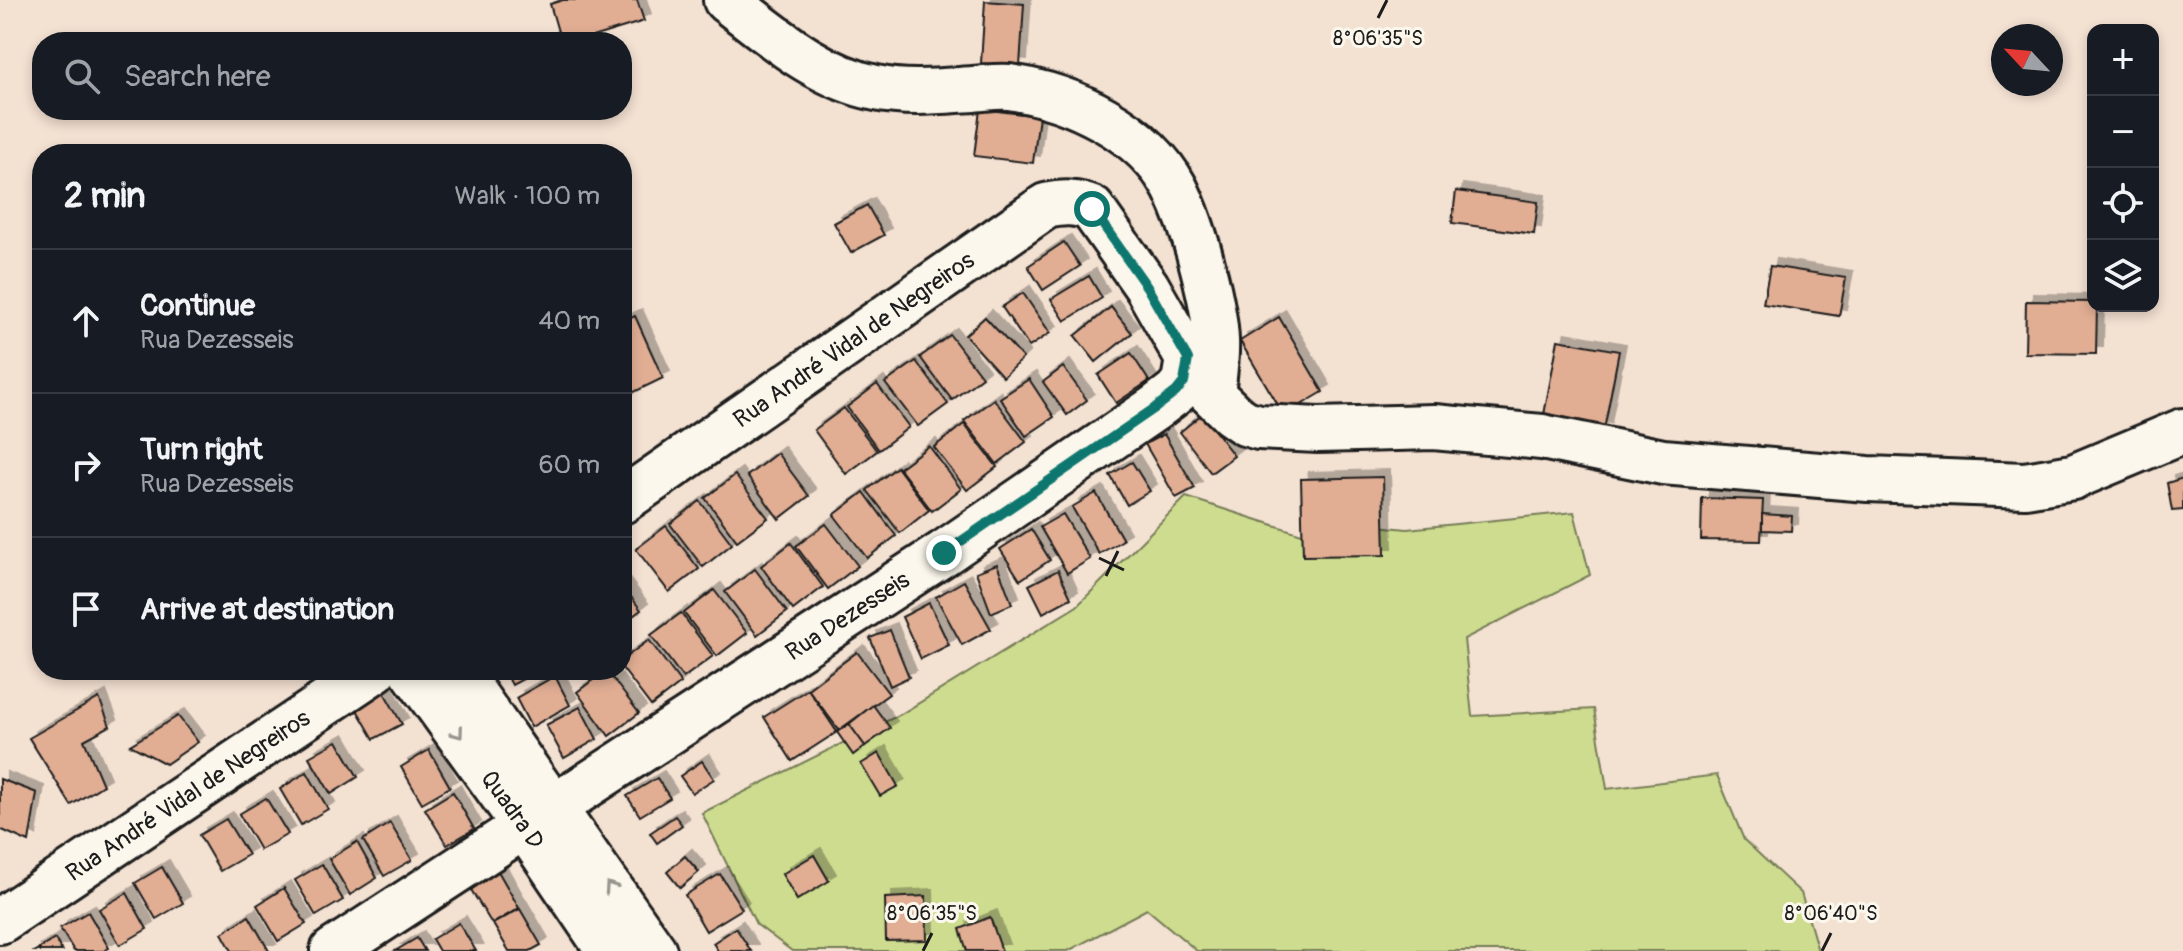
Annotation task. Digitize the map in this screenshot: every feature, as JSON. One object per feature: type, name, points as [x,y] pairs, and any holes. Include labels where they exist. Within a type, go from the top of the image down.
[{"type":"street","points":[[726,0],[800,56],[876,88],[902,91],[1006,87],[1040,93],[1080,108],[1123,130],[1152,157],[1174,185],[1192,226],[1217,341],[1200,382],[1245,423],[1259,427],[1318,430],[1434,427],[1542,437],[1663,462],[1709,467],[1955,484],[2025,485],[2073,477],[2183,431]]},
{"type":"street","name":"Rua André Vidal de Negreiros","points":[[632,494],[1046,206],[1062,202],[1078,203],[1092,209],[1147,287],[1200,382]]},
{"type":"street","name":"Rua Dezesseis","points":[[333,951],[944,553],[1116,435],[1176,392],[1184,382],[1200,382]]},
{"type":"street","name":"Rua André Vidal de Negreiros","points":[[0,921],[360,680]]},
{"type":"street","name":"Quadra D","points":[[421,680],[654,951]]},
{"type":"street","name":"Quadra D","points":[[463,680],[539,815],[609,951]]},
{"type":"green space","points":[[1186,497],[1308,536],[1357,524],[1407,529],[1574,512],[1590,575],[1464,639],[1472,716],[1594,709],[1607,789],[1717,775],[1744,840],[1801,893],[1818,951],[1197,951],[1147,909],[1068,951],[792,951],[756,924],[702,813],[901,714],[1077,606]]},
{"type":"building","points":[[563,0],[637,0],[644,21],[608,32],[558,32],[550,4]]},
{"type":"building","points":[[985,1],[1024,4],[1020,66],[981,63]]},
{"type":"building","points":[[980,109],[1039,116],[1033,163],[974,156]]},
{"type":"building","points":[[1456,191],[1538,202],[1534,234],[1452,223]]},
{"type":"building","points":[[867,205],[884,235],[851,253],[834,223]]},
{"type":"building","points":[[1064,242],[1080,266],[1043,290],[1028,266]]},
{"type":"building","points":[[1770,266],[1846,278],[1839,316],[1763,304]]},
{"type":"building","points":[[1089,276],[1102,298],[1065,321],[1051,299]]},
{"type":"building","points":[[1023,293],[1050,333],[1029,347],[1002,307]]},
{"type":"building","points":[[2026,301],[2087,302],[2087,312],[2097,312],[2096,354],[2025,353]]},
{"type":"building","points":[[1111,307],[1132,333],[1096,362],[1075,336]]},
{"type":"building","points":[[635,316],[663,378],[632,393],[632,317]]},
{"type":"building","points":[[985,317],[1023,358],[1003,377],[965,335]]},
{"type":"building","points":[[1279,317],[1323,392],[1284,415],[1240,341]]},
{"type":"building","points":[[950,335],[982,377],[952,400],[920,357]]},
{"type":"building","points":[[1558,340],[1619,351],[1604,430],[1543,420]]},
{"type":"building","points":[[1131,353],[1149,381],[1116,403],[1098,375]]},
{"type":"building","points":[[916,361],[948,404],[918,426],[885,383]]},
{"type":"building","points":[[1063,367],[1087,400],[1067,415],[1043,382]]},
{"type":"building","points":[[1029,379],[1054,417],[1026,436],[1000,398]]},
{"type":"building","points":[[877,384],[909,427],[879,450],[847,407]]},
{"type":"building","points":[[994,399],[1026,442],[997,464],[964,421]]},
{"type":"building","points":[[844,408],[877,451],[846,474],[814,430]]},
{"type":"building","points":[[1202,414],[1234,456],[1211,473],[1180,432]]},
{"type":"building","points":[[964,424],[997,467],[967,490],[934,447]]},
{"type":"building","points":[[1164,434],[1195,488],[1176,498],[1145,444]]},
{"type":"building","points":[[929,446],[961,489],[932,511],[899,468]]},
{"type":"building","points":[[777,453],[809,496],[779,519],[747,476]]},
{"type":"building","points":[[1132,462],[1150,491],[1127,505],[1110,475]]},
{"type":"building","points":[[897,467],[929,510],[900,533],[867,490]]},
{"type":"building","points":[[735,475],[768,518],[737,541],[705,498]]},
{"type":"building","points":[[1383,477],[1385,555],[1303,556],[1301,479]]},
{"type":"building","points":[[2183,478],[2183,510],[2172,511],[2167,483]]},
{"type":"building","points":[[864,492],[896,536],[867,558],[834,515]]},
{"type":"building","points":[[1096,493],[1123,540],[1099,554],[1072,507]]},
{"type":"building","points":[[1702,498],[1763,500],[1761,541],[1701,540]]},
{"type":"building","points":[[700,501],[732,544],[703,567],[670,524]]},
{"type":"building","points":[[1063,514],[1090,559],[1067,573],[1040,527]]},
{"type":"building","points":[[1762,514],[1792,516],[1791,531],[1762,530]]},
{"type":"building","points":[[826,524],[858,566],[828,589],[796,546]]},
{"type":"building","points":[[666,526],[699,569],[669,592],[636,549]]},
{"type":"building","points":[[1031,529],[1050,560],[1020,580],[1000,549]]},
{"type":"building","points":[[791,543],[823,587],[793,610],[761,566]]},
{"type":"building","points":[[997,564],[1012,604],[991,613],[976,572]]},
{"type":"building","points":[[755,569],[787,612],[757,635],[725,592]]},
{"type":"building","points":[[1058,570],[1071,598],[1043,613],[1029,585]]},
{"type":"building","points":[[964,581],[991,629],[962,645],[936,597]]},
{"type":"building","points":[[714,590],[747,633],[717,656],[684,613]]},
{"type":"building","points":[[632,598],[641,610],[632,617]]},
{"type":"building","points":[[929,603],[949,645],[921,659],[902,617]]},
{"type":"building","points":[[681,613],[713,656],[683,678],[651,635]]},
{"type":"building","points":[[890,630],[909,677],[890,686],[870,638]]},
{"type":"building","points":[[649,640],[681,683],[651,706],[631,680],[632,653]]},
{"type":"building","points":[[857,652],[889,694],[839,730],[808,689]]},
{"type":"building","points":[[548,680],[557,680],[570,705],[531,727],[516,698]]},
{"type":"building","points":[[593,680],[614,680],[639,713],[609,736],[577,692]]},
{"type":"building","points":[[381,687],[402,724],[374,739],[353,703]]},
{"type":"building","points":[[808,689],[837,732],[792,761],[764,717]]},
{"type":"building","points":[[99,698],[110,726],[84,740],[103,785],[71,805],[29,738]]},
{"type":"building","points":[[873,705],[890,728],[865,746],[849,724]]},
{"type":"building","points":[[580,707],[597,739],[564,758],[546,725]]},
{"type":"building","points":[[178,716],[198,742],[166,764],[130,745]]},
{"type":"building","points":[[849,724],[865,746],[853,755],[837,732]]},
{"type":"building","points":[[337,741],[358,777],[331,794],[309,757]]},
{"type":"building","points":[[429,750],[450,787],[422,803],[401,767]]},
{"type":"building","points":[[879,753],[898,786],[880,796],[861,764]]},
{"type":"building","points":[[702,761],[714,779],[692,793],[680,776]]},
{"type":"building","points":[[307,772],[328,809],[301,825],[280,789]]},
{"type":"building","points":[[657,778],[670,798],[640,816],[627,796]]},
{"type":"building","points":[[0,779],[37,793],[29,842],[0,829]]},
{"type":"building","points":[[453,792],[474,829],[447,845],[425,809]]},
{"type":"building","points":[[266,798],[288,834],[260,850],[239,814]]},
{"type":"building","points":[[675,816],[682,825],[657,843],[650,833]]},
{"type":"building","points":[[226,819],[248,855],[220,871],[199,835]]},
{"type":"building","points":[[390,823],[412,860],[384,876],[363,840]]},
{"type":"building","points":[[357,842],[377,878],[350,895],[329,859]]},
{"type":"building","points":[[814,855],[829,881],[797,900],[782,874]]},
{"type":"building","points":[[685,856],[699,872],[680,888],[667,872]]},
{"type":"building","points":[[322,864],[343,900],[316,916],[295,880]]},
{"type":"building","points":[[162,867],[183,903],[156,919],[135,883]]},
{"type":"building","points":[[498,871],[519,908],[492,924],[470,888]]},
{"type":"building","points":[[720,874],[742,909],[706,931],[685,895]]},
{"type":"building","points":[[284,888],[306,924],[278,941],[257,905]]},
{"type":"building","points":[[127,893],[147,929],[120,945],[99,909]]},
{"type":"building","points":[[926,896],[927,940],[886,941],[885,898]]},
{"type":"building","points":[[520,909],[541,945],[530,951],[509,951],[493,924]]},
{"type":"building","points":[[88,912],[109,948],[104,951],[74,951],[60,928]]},
{"type":"building","points":[[249,916],[269,951],[232,951],[222,933]]},
{"type":"building","points":[[990,917],[1002,951],[967,951],[960,929]]},
{"type":"building","points":[[459,923],[476,951],[439,951],[432,939]]},
{"type":"building","points":[[736,928],[751,951],[718,951],[713,943]]},
{"type":"building","points":[[417,938],[425,951],[395,951]]},
{"type":"building","points":[[55,939],[62,951],[35,951]]},
{"type":"route","points":[[944,553],[1155,408],[1184,382],[1188,359],[1147,287],[1092,209]]}]
